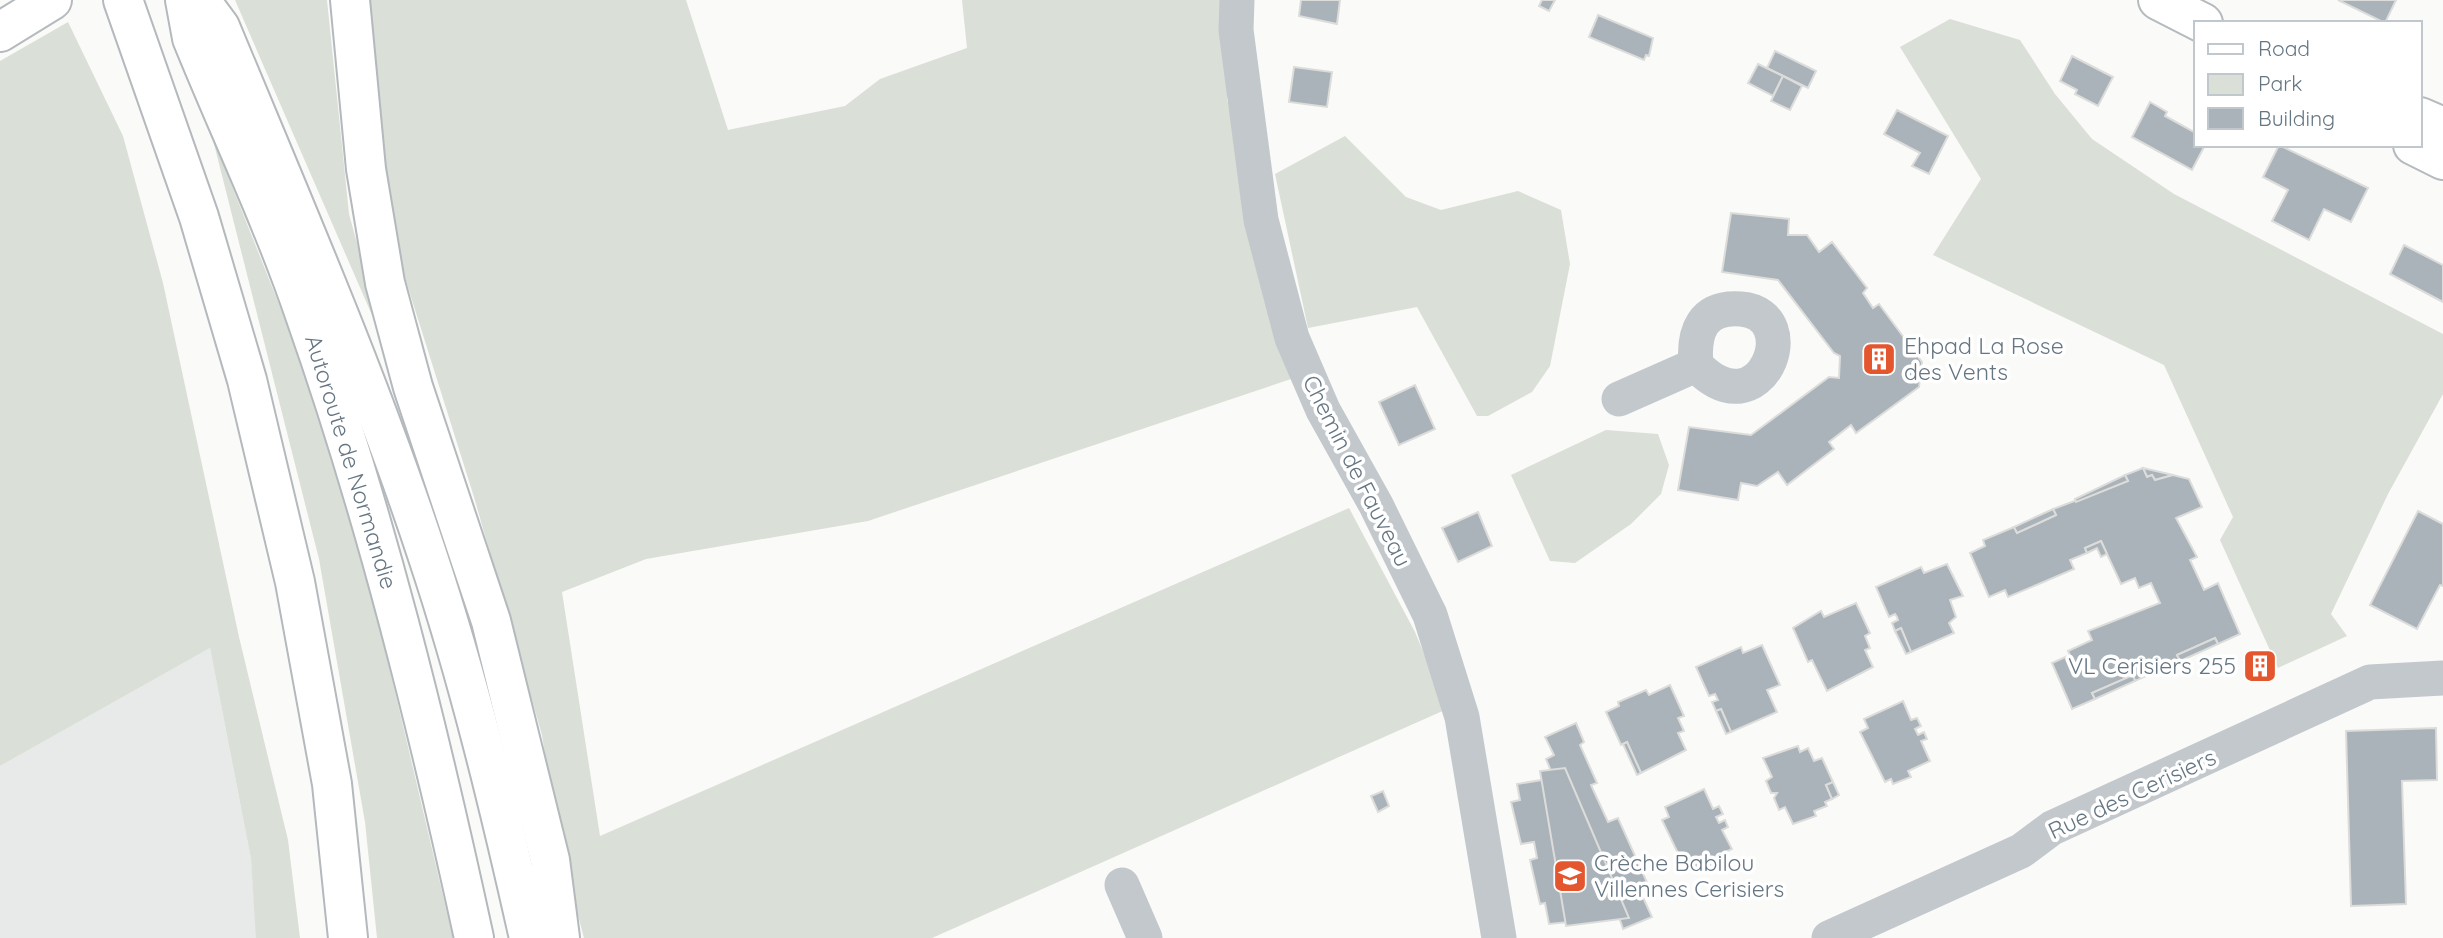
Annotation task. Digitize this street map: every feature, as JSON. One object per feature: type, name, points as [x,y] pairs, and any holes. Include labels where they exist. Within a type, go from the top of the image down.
[{"type":"main road","points":[[124,0],[199,217],[247,380],[292,568],[332,784],[348,938]]},
{"type":"main road","name":"Autoroute de Normandie","points":[[185,0],[192,38],[303,310],[374,526],[438,774],[474,938]]},
{"type":"main road","points":[[200,0],[220,27],[331,294],[427,554],[469,689],[529,938]]},
{"type":"main road","points":[[351,0],[366,169],[385,283],[413,387],[491,621],[550,860],[560,938]]},
{"type":"main road","points":[[2158,0],[2199,21]]},
{"type":"main road","points":[[2422,118],[2443,128]]},
{"type":"main road","points":[[2417,147],[2443,160]]},
{"type":"street","name":"Chemin de Fauveau","points":[[1237,0],[1236,30],[1261,220],[1292,338],[1323,410],[1376,505],[1430,615],[1462,717],[1499,938]]},
{"type":"street","points":[[1619,399],[1696,365]]},
{"type":"street","name":"Rue des Cerisiers","points":[[1829,938],[2021,852],[2052,828],[2281,725],[2336,695],[2370,682],[2443,678]]},
{"type":"street","points":[[1122,884],[1146,938]]},
{"type":"shaded area","points":[[210,648],[251,859],[257,938],[0,938],[0,766]]},
{"type":"green space","points":[[235,0],[327,0],[349,214],[385,345]]},
{"type":"green space","points":[[370,0],[686,0],[728,130],[845,106],[880,79],[967,48],[962,0],[1228,0],[1227,100],[1288,325],[1291,379],[868,521],[646,559],[562,592],[600,836],[1349,508],[1415,632],[1447,709],[932,938],[584,938],[559,844],[542,735],[474,497],[395,246],[382,145]]},
{"type":"green space","points":[[1950,19],[2020,40],[2055,94],[2092,139],[2174,194],[2443,334],[2443,394],[2388,494],[2331,614],[2347,636],[2278,668],[2220,540],[2233,517],[2164,365],[1933,255],[1981,179],[1900,47]]},
{"type":"green space","points":[[68,22],[123,136],[163,283],[239,637],[288,840],[300,938],[256,938],[251,859],[210,648],[0,766],[0,61]]},
{"type":"green space","points":[[212,136],[308,377],[372,594],[453,938],[377,938],[365,822],[319,559]]},
{"type":"green space","points":[[1345,136],[1406,197],[1441,210],[1518,191],[1561,210],[1570,264],[1550,366],[1532,392],[1488,416],[1477,416],[1417,307],[1308,328],[1275,174]]},
{"type":"green space","points":[[1606,430],[1658,434],[1669,465],[1661,494],[1631,524],[1575,563],[1550,561],[1511,475]]},
{"type":"building","points":[[1301,0],[1340,0],[1337,24],[1299,16]]},
{"type":"building","points":[[1542,0],[1555,0],[1549,11],[1539,6]]},
{"type":"building","points":[[2338,0],[2396,0],[2386,21]]},
{"type":"building","points":[[1598,15],[1653,38],[1649,56],[1646,55],[1644,60],[1589,37]]},
{"type":"building","points":[[1775,51],[1816,71],[1808,88],[1767,68]]},
{"type":"building","points":[[2072,56],[2113,77],[2098,106],[2075,94],[2077,90],[2060,81]]},
{"type":"building","points":[[1758,64],[1783,76],[1773,96],[1748,83]]},
{"type":"building","points":[[1294,67],[1332,72],[1327,107],[1289,102]]},
{"type":"building","points":[[1783,76],[1802,86],[1790,110],[1771,101]]},
{"type":"building","points":[[2150,102],[2167,112],[2165,116],[2194,132],[2194,147],[2204,147],[2192,170],[2132,137]]},
{"type":"building","points":[[1897,110],[1948,136],[1929,174],[1912,166],[1920,153],[1884,134]]},
{"type":"building","points":[[2278,147],[2283,147],[2368,188],[2351,222],[2324,209],[2309,240],[2272,221],[2288,190],[2263,177]]},
{"type":"building","name":"Ehpad La Rose des Vents","points":[[1731,213],[1789,219],[1788,235],[1807,235],[1819,252],[1832,242],[1867,288],[1863,293],[1873,308],[1879,304],[1922,362],[1919,387],[1856,433],[1851,425],[1829,442],[1834,449],[1787,485],[1778,472],[1757,486],[1741,483],[1738,500],[1678,490],[1689,427],[1751,435],[1829,377],[1839,378],[1840,356],[1834,353],[1778,280],[1722,272]]},
{"type":"building","points":[[2404,245],[2443,265],[2443,302],[2390,274]]},
{"type":"building","points":[[1415,385],[1435,429],[1399,445],[1379,402]]},
{"type":"building","points":[[2143,468],[2173,475],[2155,480],[2152,475],[2147,477]]},
{"type":"building","points":[[2143,468],[2147,477],[2152,475],[2155,480],[2173,475],[2189,479],[2202,507],[2176,518],[2197,557],[2190,560],[2204,590],[2218,583],[2240,634],[2218,644],[2215,638],[2177,655],[2180,661],[2135,681],[2133,675],[2092,693],[2095,699],[2072,709],[2052,663],[2070,655],[2068,651],[2092,640],[2088,631],[2160,603],[2151,583],[2139,588],[2135,578],[2121,584],[2101,541],[2085,548],[2087,553],[2070,560],[2074,569],[2008,597],[2005,590],[1989,597],[1970,553],[1985,546],[1983,540],[2014,527],[2017,533],[2056,515],[2053,509],[2128,481],[2125,475]]},
{"type":"building","points":[[2125,475],[2128,481],[2076,502],[2075,499]]},
{"type":"building","points":[[2053,509],[2056,515],[2017,533],[2014,527]]},
{"type":"building","points":[[2418,511],[2443,524],[2443,586],[2440,585],[2417,629],[2370,605]]},
{"type":"building","points":[[1478,512],[1492,546],[1458,562],[1442,528]]},
{"type":"building","points":[[2101,541],[2107,554],[2101,557],[2097,548],[2087,553],[2085,548]]},
{"type":"building","points":[[1947,564],[1963,596],[1950,600],[1956,617],[1949,623],[1954,633],[1911,652],[1901,628],[1895,631],[1892,623],[1898,620],[1897,617],[1895,614],[1889,617],[1876,587],[1921,567],[1924,573]]},
{"type":"building","points":[[1856,603],[1870,633],[1865,636],[1870,648],[1865,650],[1873,667],[1827,691],[1812,660],[1808,662],[1793,628],[1821,611],[1824,617]]},
{"type":"building","points":[[1901,628],[1911,652],[1906,654],[1895,631]]},
{"type":"building","points":[[2215,638],[2218,644],[2180,661],[2177,655]]},
{"type":"building","points":[[1762,645],[1780,685],[1767,690],[1777,712],[1731,732],[1721,709],[1716,711],[1712,702],[1718,700],[1715,694],[1709,696],[1696,667],[1741,647],[1743,653]]},
{"type":"building","name":"VL Cerisiers 255","points":[[2265,659],[2269,668],[2255,674],[2251,665]]},
{"type":"building","points":[[2133,675],[2135,681],[2095,699],[2092,693]]},
{"type":"building","points":[[1670,685],[1684,716],[1678,718],[1684,731],[1678,733],[1686,750],[1641,773],[1627,742],[1621,745],[1606,712],[1619,706],[1618,702],[1646,690],[1649,695]]},
{"type":"building","points":[[1903,701],[1911,720],[1917,718],[1921,726],[1915,729],[1918,735],[1924,732],[1927,739],[1921,741],[1930,761],[1908,771],[1911,777],[1893,784],[1891,779],[1885,782],[1860,732],[1868,728],[1864,719]]},
{"type":"building","points":[[1721,709],[1731,732],[1726,734],[1716,711]]},
{"type":"building","points":[[1576,723],[1584,742],[1580,745],[1597,783],[1591,785],[1608,822],[1618,818],[1650,889],[1641,893],[1652,917],[1623,929],[1619,917],[1549,924],[1545,903],[1540,904],[1530,860],[1537,858],[1534,842],[1521,844],[1511,802],[1520,800],[1517,784],[1554,778],[1546,759],[1554,755],[1545,737]]},
{"type":"building","points":[[2436,728],[2437,780],[2402,781],[2406,904],[2351,906],[2346,731]]},
{"type":"building","points":[[1627,742],[1641,773],[1637,775],[1623,744]]},
{"type":"building","points":[[1798,746],[1800,752],[1808,748],[1814,761],[1822,758],[1833,782],[1826,785],[1832,799],[1825,802],[1827,806],[1814,811],[1816,816],[1793,824],[1785,807],[1779,810],[1774,798],[1777,793],[1771,793],[1766,781],[1772,777],[1763,758]]},
{"type":"building","points":[[1565,768],[1629,918],[1566,926],[1540,771]]},
{"type":"building","points":[[1833,782],[1839,795],[1832,799],[1826,785]]},
{"type":"building","points":[[1704,789],[1713,809],[1719,806],[1723,814],[1716,817],[1719,823],[1725,820],[1728,827],[1722,830],[1732,849],[1710,859],[1712,865],[1695,872],[1692,867],[1686,870],[1662,820],[1669,817],[1665,807]]},
{"type":"building","points":[[1383,791],[1389,806],[1378,812],[1371,796]]},
{"type":"place","name":"Ehpad La Rose des Vents","points":[[1879,359]]},
{"type":"place","name":"VL Cerisiers 255","points":[[2260,666]]},
{"type":"place","name":"Crèche Babilou Villennes Cerisiers","points":[[1570,876]]}]
